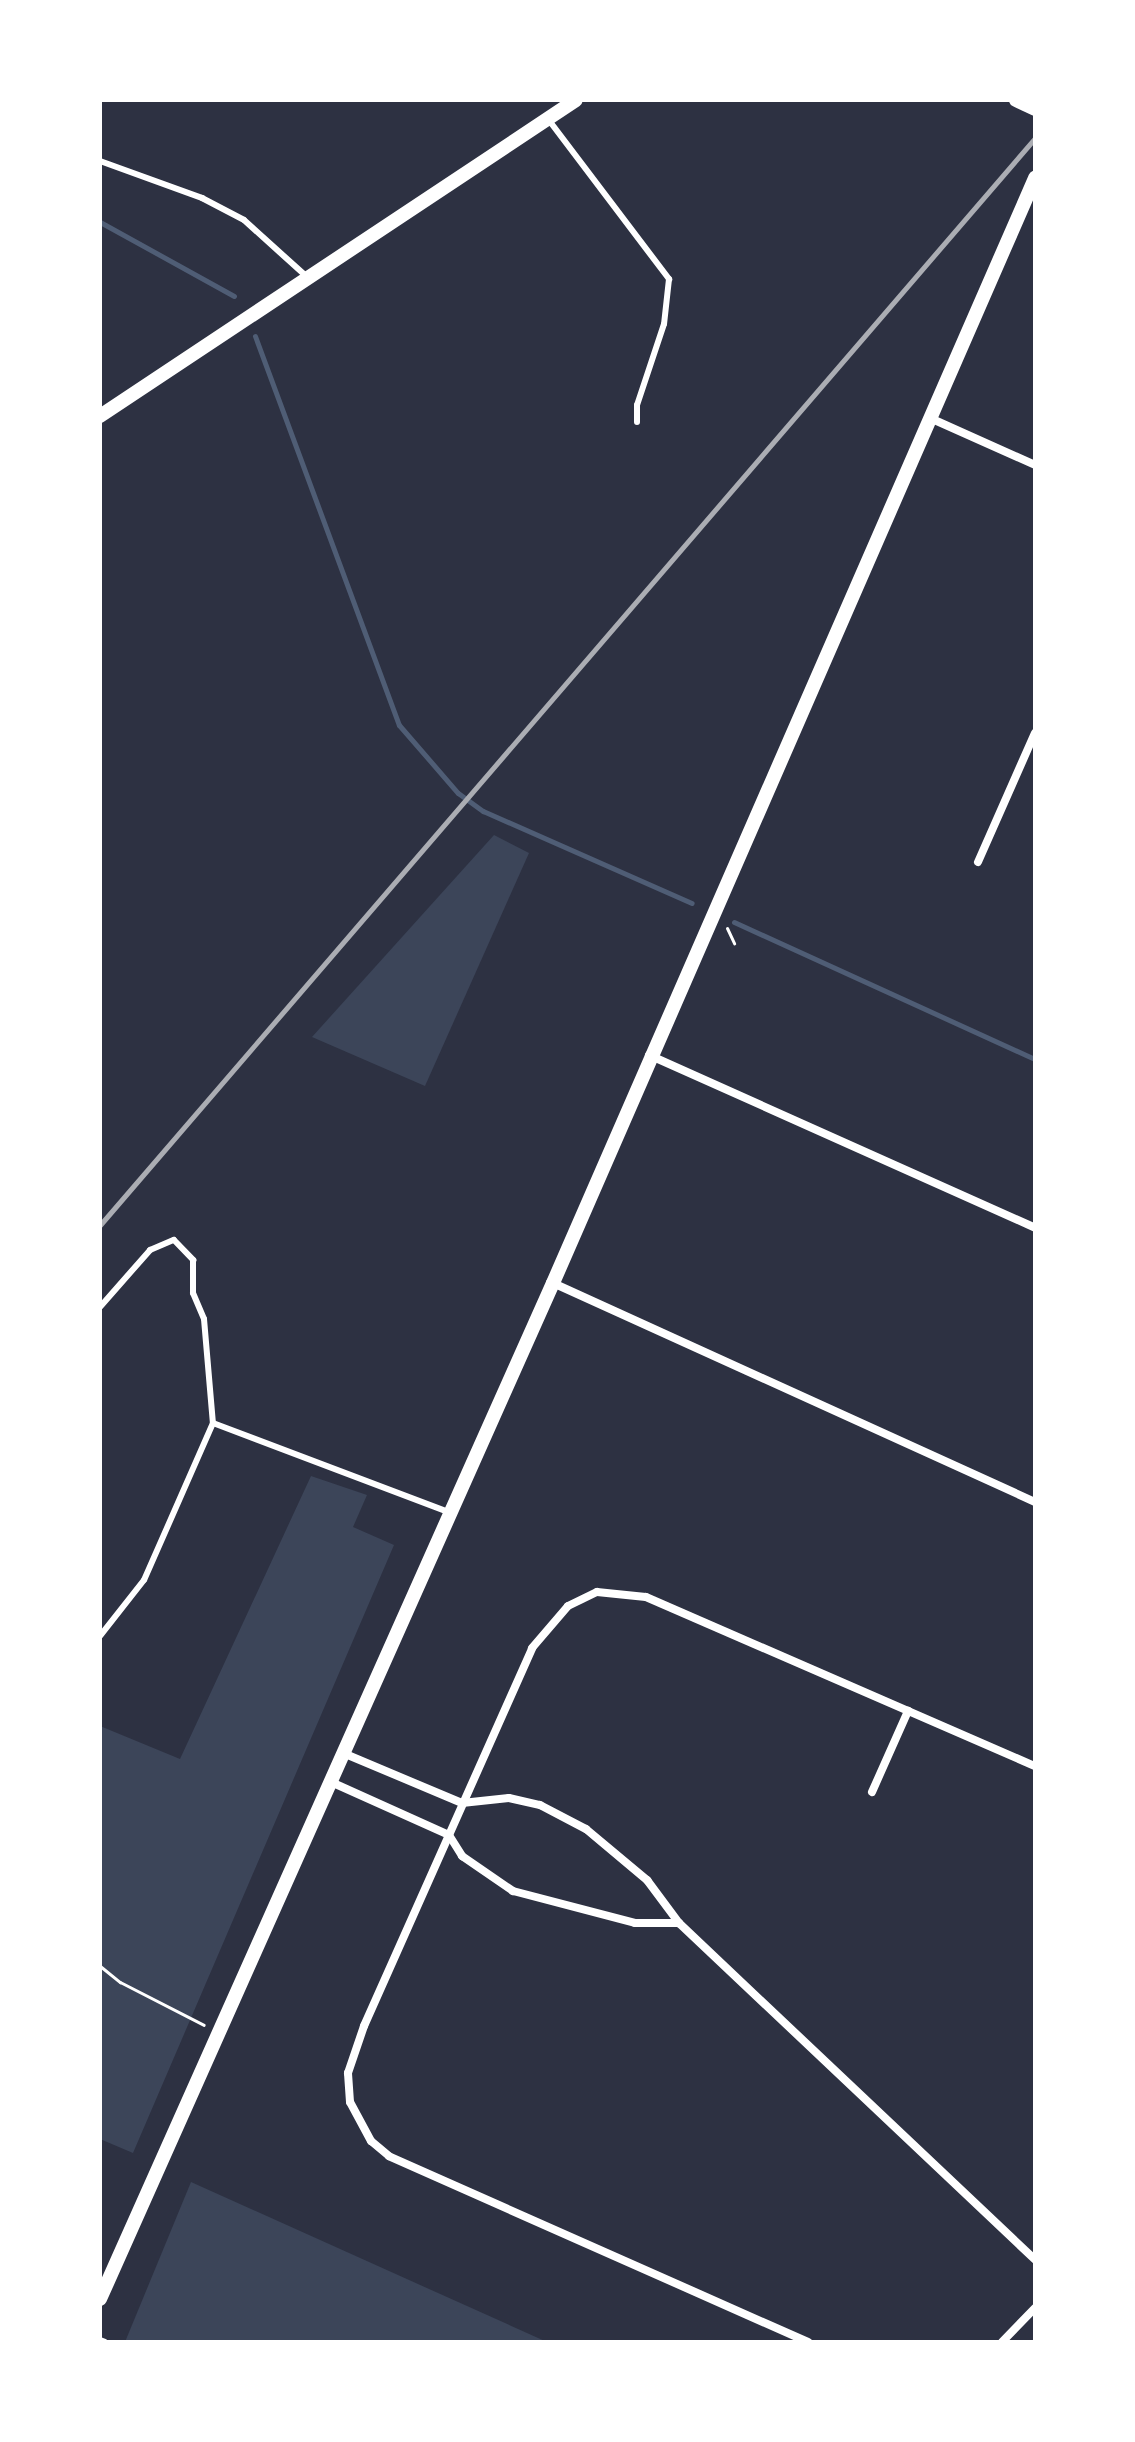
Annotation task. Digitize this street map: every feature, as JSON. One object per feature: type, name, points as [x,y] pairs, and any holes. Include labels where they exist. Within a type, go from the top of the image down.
[{"type":"street","points":[[100,416],[576,100]]},
{"type":"street","points":[[1016,100],[1035,109]]},
{"type":"street","points":[[100,2299],[553,1283],[649,1055],[1035,178]]},
{"type":"street","points":[[929,418],[1035,465]]},
{"type":"street","points":[[978,862],[1035,733]]},
{"type":"street","points":[[649,1055],[1035,1228]]},
{"type":"street","points":[[553,1283],[1035,1502]]},
{"type":"street","points":[[808,2342],[389,2156],[361,2127],[350,2102],[348,2073],[462,1803],[532,1648],[568,1606],[597,1592],[646,1597],[1035,1766]]},
{"type":"street","points":[[872,1792],[908,1711]]},
{"type":"street","points":[[343,1753],[462,1803],[509,1798],[565,1817],[633,1867],[679,1923],[1035,2260]]},
{"type":"street","points":[[331,1782],[449,1835],[462,1856],[483,1874],[541,1902],[635,1923],[679,1923]]},
{"type":"street","points":[[1002,2342],[1035,2308]]},
{"type":"lane","points":[[548,119],[669,279],[664,324],[637,405],[637,422]]},
{"type":"lane","points":[[100,161],[202,198],[244,220],[309,279]]},
{"type":"lane","points":[[100,1307],[150,1250],[174,1240],[193,1260],[193,1293],[204,1319],[213,1423],[144,1580],[100,1636]]},
{"type":"lane","points":[[213,1423],[449,1512]]},
{"type":"path","points":[[725,925],[734,943]]},
{"type":"path","points":[[100,1966],[120,1982],[219,2031]]},
{"type":"path","points":[[207,2342],[232,2342]]},
{"type":"shaded area","points":[[494,835],[529,853],[425,1086],[312,1037]]},
{"type":"shaded area","points":[[311,1476],[367,1495],[353,1527],[394,1545],[133,2153],[100,2139],[100,1726],[180,1759]]},
{"type":"shaded area","points":[[191,2182],[547,2342],[125,2342]]},
{"type":"waterway","points":[[100,222],[234,296]]},
{"type":"waterway","points":[[255,336],[399,725],[458,793],[483,811],[692,903]]},
{"type":"waterway","points":[[734,922],[1035,1059]]},
{"type":"railway","points":[[100,1225],[1035,138]]}]
